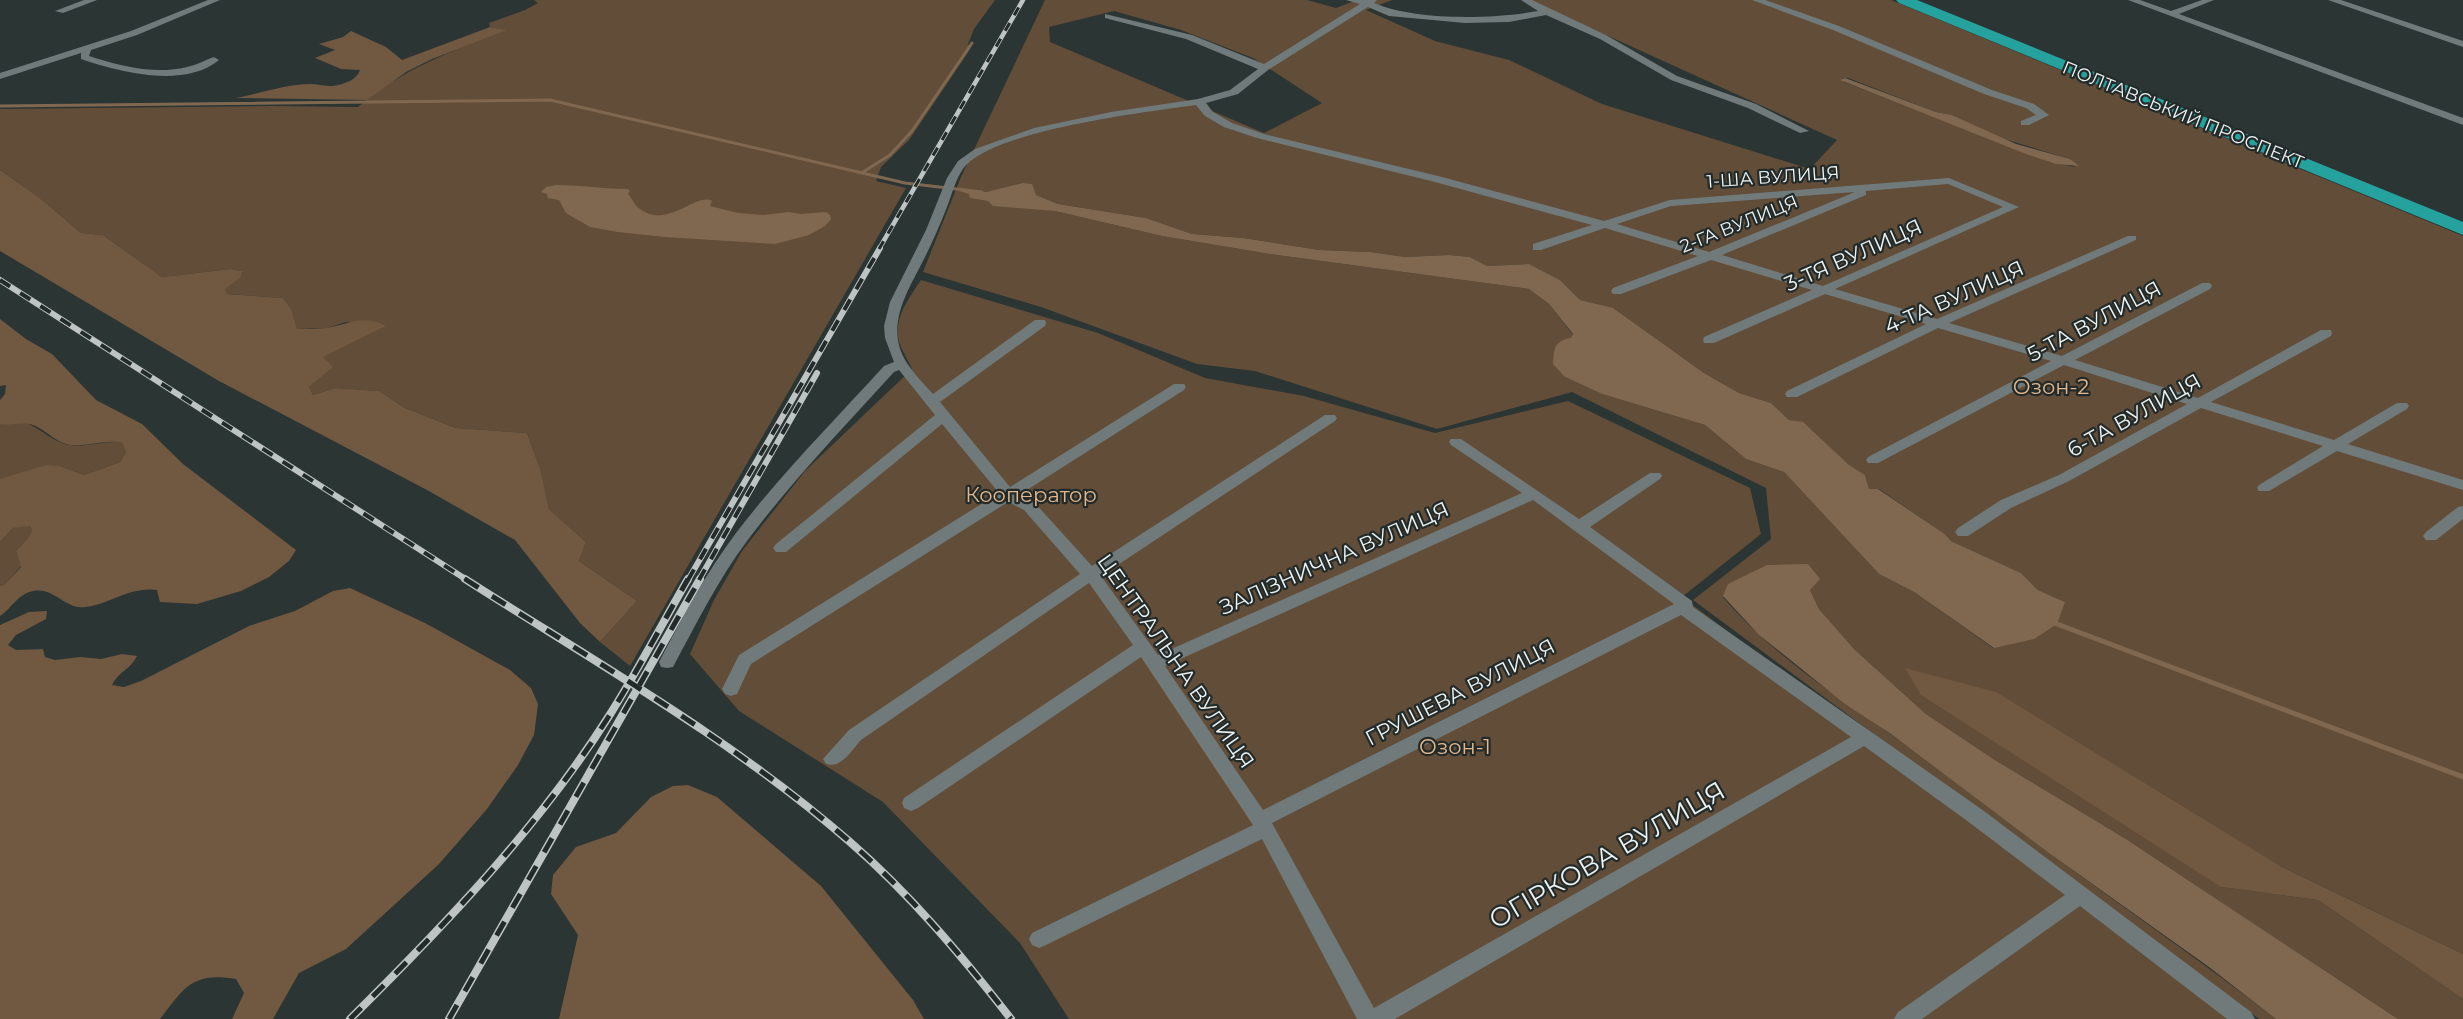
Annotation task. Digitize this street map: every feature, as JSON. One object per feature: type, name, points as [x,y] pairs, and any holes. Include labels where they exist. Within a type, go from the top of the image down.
[{"type":"highway","name":"ПОЛТАВСЬКИЙ ПРОСПЕКТ","points":[[1904,0],[2463,229]]},
{"type":"street","points":[[60,11],[93,0]]},
{"type":"street","points":[[0,76],[134,33],[216,0]]},
{"type":"street","points":[[1350,0],[1370,2],[1389,13],[1465,20],[1509,19],[1547,12]]},
{"type":"street","points":[[1525,0],[1603,37],[1674,78],[1752,106],[1804,131]]},
{"type":"street","points":[[1756,0],[1836,28],[1988,92],[2030,106],[2044,114],[2025,123]]},
{"type":"street","points":[[2132,0],[2463,122]]},
{"type":"street","points":[[2172,14],[2210,0]]},
{"type":"street","points":[[2332,0],[2463,44]]},
{"type":"street","name":"ЦЕНТРАЛЬНА ВУЛИЦЯ","points":[[1368,1019],[1275,841],[1142,648],[1090,575],[1029,506],[1009,496],[931,402],[901,364],[893,348],[890,330],[892,309],[928,239],[962,162],[984,148],[1013,138],[1110,115],[1199,102],[1234,92],[1265,68],[1370,2]]},
{"type":"street","points":[[1108,16],[1189,37],[1265,68]]},
{"type":"street","points":[[87,49],[84,57],[128,69],[184,71],[214,60]]},
{"type":"street","points":[[1199,102],[1209,114],[1228,125],[1261,136],[1438,179],[1606,225],[2064,361],[2463,485]]},
{"type":"street","name":"1-ША ВУЛИЦЯ","points":[[1537,247],[1670,203],[1949,181],[2013,207]]},
{"type":"street","name":"2-ГА ВУЛИЦЯ","points":[[1617,291],[1710,256],[1875,187]]},
{"type":"street","name":"3-ТЯ ВУЛИЦЯ","points":[[1709,340],[2013,207]]},
{"type":"street","name":"4-ТА ВУЛИЦЯ","points":[[1792,394],[1926,329],[1940,325],[2132,238]]},
{"type":"street","name":"5-ТА ВУЛИЦЯ","points":[[1873,460],[2206,286]]},
{"type":"street","points":[[931,402],[1040,323]]},
{"type":"street","name":"6-ТА ВУЛИЦЯ","points":[[1963,532],[2006,504],[2064,478],[2326,333]]},
{"type":"street","points":[[667,662],[702,597],[743,537],[816,450],[889,369],[901,364]]},
{"type":"street","points":[[731,688],[746,660],[1179,387]]},
{"type":"street","points":[[2264,488],[2303,467],[2334,444],[2403,406]]},
{"type":"street","points":[[781,548],[944,415]]},
{"type":"street","points":[[832,759],[855,735],[1090,575],[1330,418]]},
{"type":"street","points":[[1456,442],[1534,494],[1686,605],[1682,607],[1977,817],[2244,1019]]},
{"type":"street","points":[[1579,527],[1655,476]]},
{"type":"street","name":"ЗАЛІЗНИЧНА ВУЛИЦЯ","points":[[1153,664],[1534,494]]},
{"type":"street","points":[[2431,536],[2463,511]]},
{"type":"street","name":"ГРУШЕВА ВУЛИЦЯ","points":[[1039,939],[1682,607]]},
{"type":"street","points":[[910,803],[1142,648]]},
{"type":"street","name":"ОГІРКОВА ВУЛИЦЯ","points":[[1375,1019],[1865,737]]},
{"type":"street","points":[[1905,1019],[2080,895]]},
{"type":"green space","points":[[534,0],[995,0],[974,29],[968,44],[971,47],[967,54],[909,140],[881,167],[876,181],[906,188],[630,666],[600,642],[637,601],[579,561],[586,542],[549,509],[541,471],[527,433],[456,428],[405,408],[379,391],[335,388],[313,395],[309,387],[332,367],[322,357],[385,326],[346,322],[327,328],[297,329],[292,310],[283,298],[227,294],[224,289],[242,271],[230,269],[162,277],[103,235],[81,233],[40,198],[0,170],[0,109],[358,107],[393,81],[428,62],[505,30],[490,27],[489,23],[538,3]]},
{"type":"green space","name":"Озон-2","points":[[1045,0],[1307,0],[1336,8],[1357,0],[1392,0],[1366,10],[1435,41],[1509,60],[1602,104],[1810,169],[1837,140],[1529,0],[1891,0],[2463,236],[2463,954],[2280,866],[2221,887],[2318,900],[2463,999],[2463,1019],[2398,1019],[2126,839],[1995,760],[1926,714],[1855,650],[1819,609],[1810,590],[1723,597],[1768,643],[1792,663],[2276,1019],[2259,1019],[1693,600],[1771,539],[1766,488],[1572,392],[1437,429],[1255,371],[1197,364],[1041,307],[923,272],[961,177]],"holes":[[[1114,11],[1181,30],[1253,58],[1322,103],[1264,133],[1050,42],[1049,27]],[[1848,78],[1936,112],[1952,115],[2001,138],[2070,159],[2075,167],[2050,162],[1844,82],[1842,79]],[[1022,183],[1036,195],[1058,204],[1146,218],[1192,234],[1243,238],[1319,250],[1370,252],[1405,257],[1449,255],[1470,257],[1487,266],[1529,264],[1560,280],[1580,300],[1614,309],[1704,373],[1739,393],[1771,403],[1789,420],[1803,423],[1848,464],[1865,475],[1869,489],[1879,489],[1945,534],[1951,541],[2021,573],[2038,590],[2065,602],[1993,648],[1914,592],[1879,574],[1784,472],[1746,459],[1705,425],[1602,394],[1565,377],[1573,335],[1549,304],[1529,289],[1270,254],[1162,236],[1055,211],[971,198],[970,194],[961,189],[986,192]]]},
{"type":"green space","name":"Озон-1","points":[[921,280],[1098,333],[1205,378],[1304,396],[1435,433],[1568,401],[1750,488],[1761,534],[1682,597],[2241,1019],[1069,1019],[1020,943],[883,802],[739,711],[690,654],[714,600],[742,551],[805,471],[912,369],[899,342],[898,325],[903,309]]},
{"type":"green space","points":[[23,422],[64,444],[77,446],[117,442],[124,443],[126,452],[120,462],[84,475],[60,466],[0,479],[0,424]]},
{"type":"green space","points":[[23,525],[30,526],[32,530],[16,551],[21,566],[5,584],[0,586],[0,542],[13,528]]},
{"type":"shaded area","points":[[490,27],[507,30],[432,59],[406,72],[367,100],[236,98],[292,86],[310,84],[334,86],[351,80],[360,70],[341,69],[315,58],[335,50],[319,44],[343,37],[351,31],[386,47],[402,60]]},
{"type":"shaded area","points":[[1845,78],[1936,112],[1952,115],[2016,144],[2070,159],[2079,166],[2056,164],[2026,154],[1840,80]]},
{"type":"shaded area","points":[[0,170],[40,198],[81,233],[103,235],[162,277],[230,269],[242,271],[241,277],[225,289],[227,294],[283,298],[292,310],[297,329],[326,328],[363,320],[378,322],[386,326],[323,357],[333,367],[309,387],[313,395],[335,388],[379,391],[405,408],[456,428],[527,433],[541,471],[549,509],[586,542],[579,561],[637,601],[600,642],[580,623],[515,540],[427,490],[219,381],[0,251]]},
{"type":"shaded area","points":[[1022,183],[1032,184],[1036,195],[1058,204],[1146,218],[1192,234],[1243,238],[1319,250],[1370,252],[1405,257],[1449,255],[1470,257],[1487,266],[1529,264],[1560,280],[1580,300],[1613,308],[1704,373],[1739,393],[1771,403],[1789,420],[1803,422],[1848,464],[1865,475],[1869,489],[1878,489],[1945,534],[1951,541],[2021,573],[2038,590],[2065,602],[2057,624],[2034,639],[1994,648],[1914,592],[1879,574],[1784,472],[1746,459],[1705,425],[1602,394],[1565,377],[1553,364],[1554,354],[1558,343],[1571,338],[1573,334],[1549,304],[1529,289],[1270,254],[1162,236],[1055,211],[993,206],[988,201],[970,198],[969,194],[959,191],[961,189],[986,192]]},
{"type":"shaded area","points":[[556,185],[628,189],[630,191],[628,194],[636,206],[650,214],[670,213],[705,200],[712,201],[710,206],[738,213],[763,215],[826,212],[831,219],[825,226],[809,235],[775,244],[618,232],[590,227],[566,213],[559,200],[548,198],[547,194],[541,192],[546,187]]},
{"type":"shaded area","points":[[0,319],[26,339],[52,354],[96,400],[142,424],[183,464],[296,550],[289,561],[269,577],[241,591],[197,604],[160,602],[157,590],[147,589],[94,605],[78,607],[48,592],[33,591],[19,598],[0,616],[0,586],[5,584],[21,567],[16,551],[32,530],[30,526],[13,528],[0,542],[0,479],[46,465],[60,466],[84,475],[120,462],[126,452],[123,443],[71,445],[60,442],[33,425],[0,424],[0,400],[5,394],[6,385],[0,386]]},
{"type":"shaded area","points":[[1808,564],[1820,579],[1810,590],[1819,609],[1855,650],[1926,714],[1995,760],[2126,839],[2398,1019],[2276,1019],[2209,967],[2049,853],[1891,734],[1845,704],[1758,634],[1723,596],[1728,584],[1767,565]]},
{"type":"shaded area","points":[[350,588],[425,623],[510,670],[531,688],[538,704],[534,735],[518,765],[487,809],[439,864],[346,949],[299,973],[273,1019],[232,1019],[244,993],[236,979],[221,977],[199,980],[191,984],[183,990],[160,1019],[0,1019],[0,625],[29,612],[47,611],[46,619],[16,635],[8,645],[16,650],[43,649],[45,657],[55,660],[80,657],[101,659],[122,654],[137,656],[112,685],[124,687],[141,681],[249,626],[295,611],[333,591]]},
{"type":"shaded area","points":[[1905,668],[1996,692],[2280,866],[2463,954],[2463,999],[2318,900],[2221,887],[1921,695]]},
{"type":"shaded area","points":[[688,785],[717,797],[821,886],[913,1000],[924,1019],[559,1019],[578,935],[551,894],[553,875],[576,847],[616,833],[651,797],[673,786]]},
{"type":"waterway","points":[[863,172],[890,155],[912,131],[972,43]]},
{"type":"waterway","points":[[0,106],[550,100],[905,183],[982,192]]},
{"type":"waterway","points":[[2057,624],[2463,777]]},
{"type":"railway","points":[[879,249],[1023,0]]},
{"type":"railway","points":[[688,580],[880,248]]},
{"type":"railway","points":[[0,280],[467,580]]},
{"type":"railway","points":[[699,580],[817,373]]},
{"type":"railway","points":[[465,579],[629,682]]},
{"type":"railway","points":[[629,682],[688,579]]},
{"type":"railway","points":[[638,688],[700,579]]},
{"type":"railway","points":[[350,1019],[455,912],[521,837],[581,757],[629,682]]},
{"type":"railway","points":[[629,682],[638,688]]},
{"type":"railway","points":[[449,1019],[638,688]]},
{"type":"railway","points":[[638,688],[711,735],[758,769],[850,842],[914,904],[974,972],[1011,1019]]},
{"type":"park label","name":"Кооператор","points":[[1031,494]]}]
